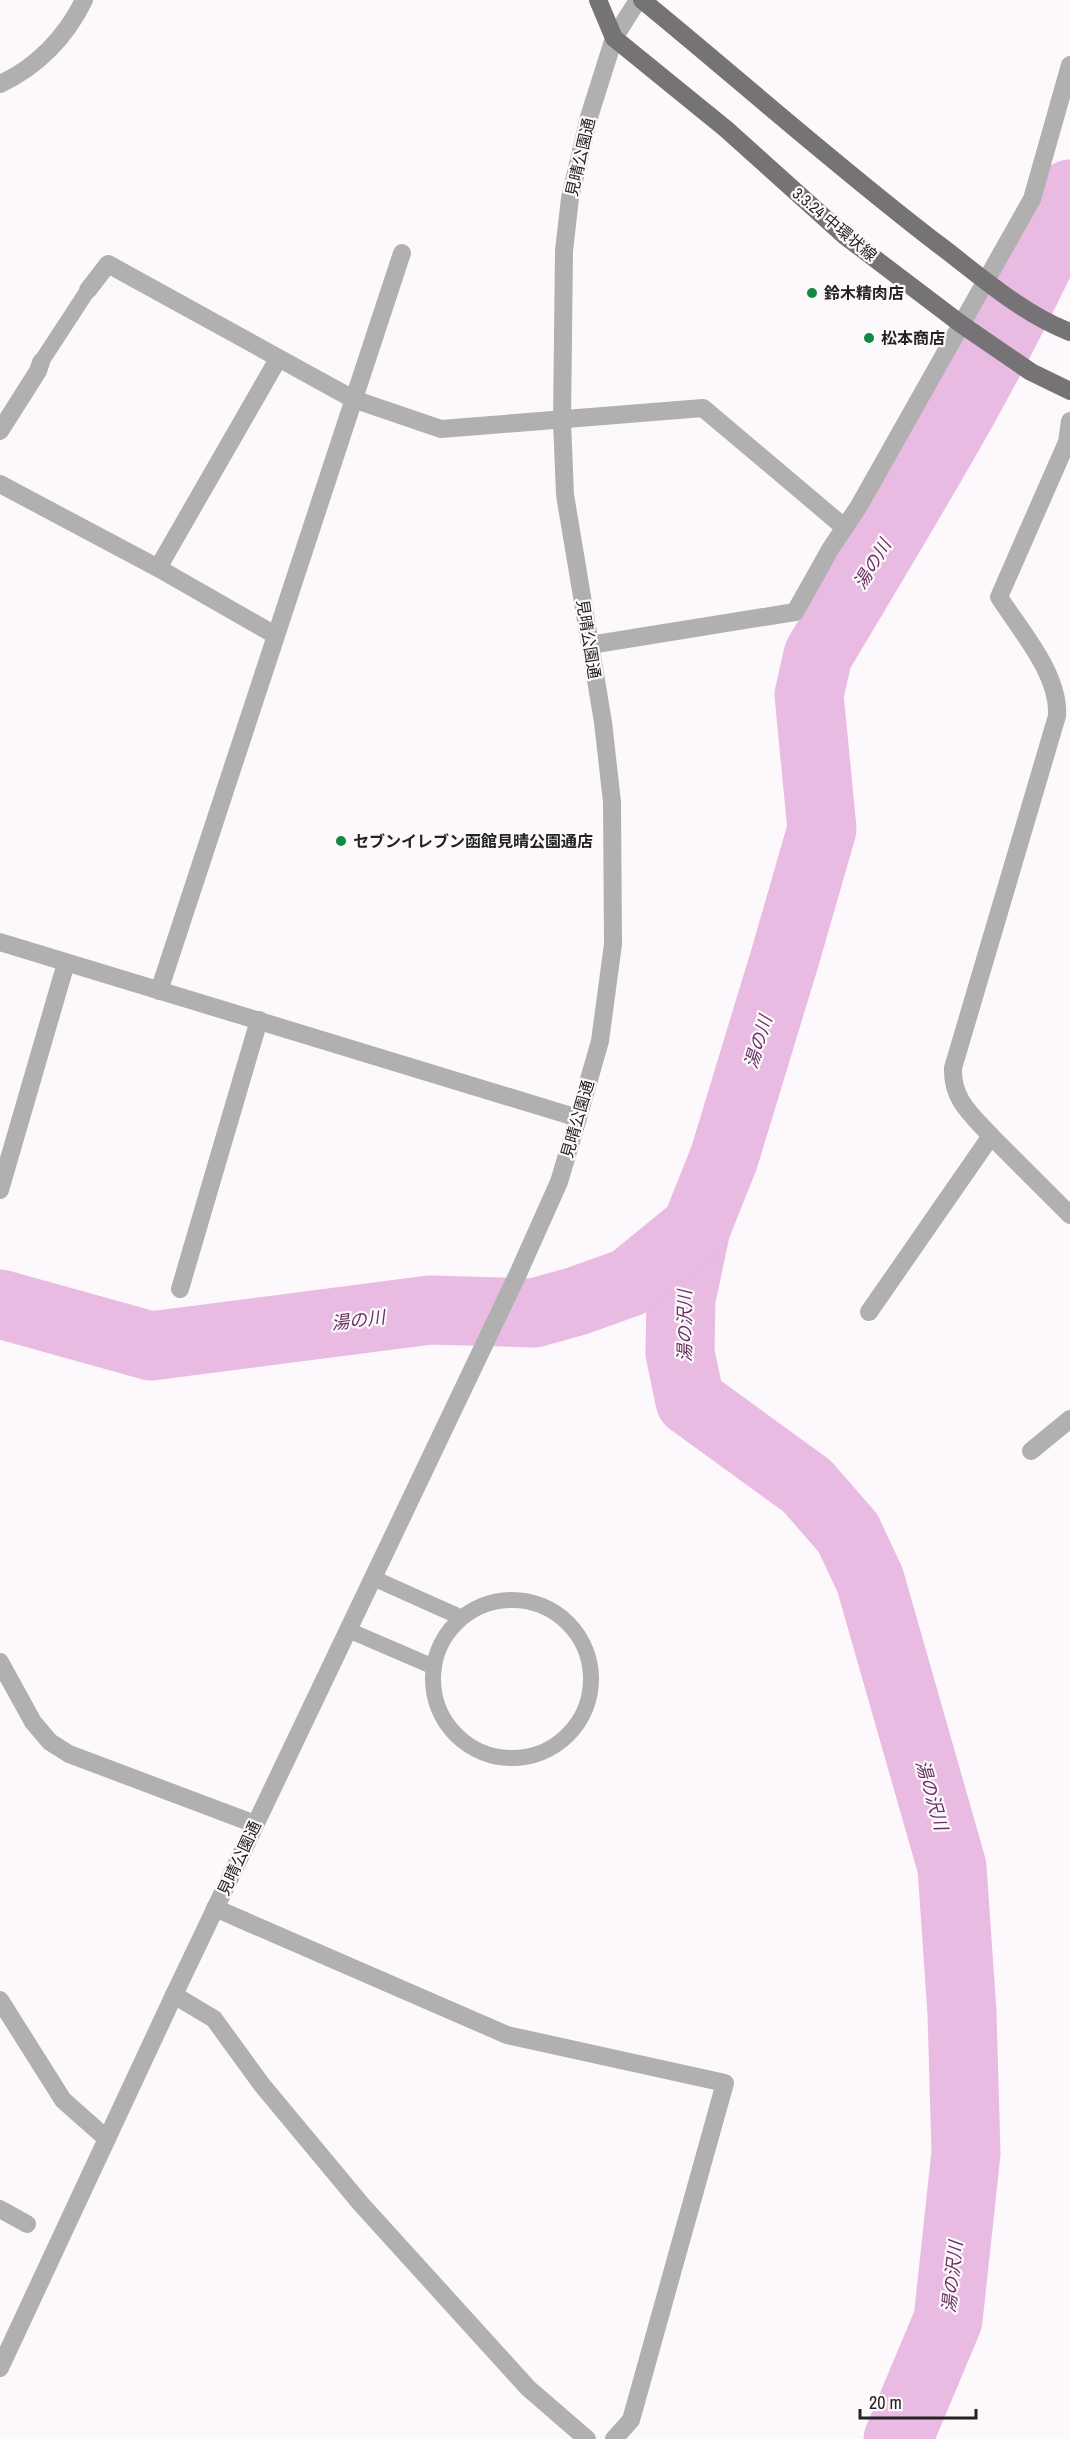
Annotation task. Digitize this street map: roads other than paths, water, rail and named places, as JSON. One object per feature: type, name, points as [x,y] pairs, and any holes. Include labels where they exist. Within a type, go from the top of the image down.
[{"type":"main road","points":[[598,0],[614,38]]},
{"type":"main road","points":[[640,0],[879,198],[991,285],[1063,330]]},
{"type":"main road","name":"3.3.24 中環状線","points":[[614,38],[726,129],[845,236],[1031,372],[1070,391]]},
{"type":"street","points":[[0,84],[16,77],[41,58],[65,32],[84,0]]},
{"type":"street","name":"見晴公園通","points":[[0,2368],[215,1908],[517,1276],[559,1182],[600,1041],[614,933],[612,802],[603,722],[565,495],[562,421],[564,251],[570,198],[589,117],[614,38],[640,0]]},
{"type":"street","points":[[590,645],[795,612],[844,527],[968,328],[991,285],[1003,253],[1032,199],[1070,65]]},
{"type":"street","points":[[159,991],[402,253]]},
{"type":"street","points":[[88,290],[108,264],[353,399],[441,429],[704,408],[844,527]]},
{"type":"street","points":[[158,568],[278,359]]},
{"type":"street","points":[[0,431],[38,371],[41,362]]},
{"type":"street","points":[[1070,421],[1067,442],[999,597],[1045,667],[1058,704],[1057,716],[953,1068],[952,1084],[958,1099],[991,1136],[1070,1215]]},
{"type":"street","points":[[0,484],[158,568],[275,635]]},
{"type":"street","points":[[0,942],[578,1118]]},
{"type":"street","points":[[0,1190],[66,963]]},
{"type":"street","points":[[180,1289],[259,1020]]},
{"type":"street","points":[[869,1312],[991,1136]]},
{"type":"street","points":[[1031,1451],[1070,1419]]},
{"type":"street","points":[[0,1662],[33,1722],[50,1742],[69,1754],[255,1824]]},
{"type":"street","points":[[215,1908],[507,2035],[725,2083],[631,2420],[614,2439]]},
{"type":"street","points":[[174,1995],[214,2019],[262,2085],[361,2204],[528,2388],[588,2439]]},
{"type":"street","points":[[0,2000],[63,2100],[107,2139]]},
{"type":"street","points":[[0,2209],[27,2224]]},
{"type":"lane","points":[[41,362],[88,290]]},
{"type":"lane","points":[[373,1578],[460,1617]]},
{"type":"lane","points":[[509,1599],[537,1603],[561,1615],[579,1635],[590,1660],[592,1688],[584,1714],[568,1736],[546,1752],[521,1759],[496,1757],[472,1748],[452,1731],[438,1710],[432,1685],[434,1660],[444,1636],[460,1617],[483,1604],[509,1599]]},
{"type":"lane","points":[[348,1630],[434,1667]]},
{"type":"waterway","name":"湯の川","points":[[0,1304],[151,1346],[430,1310],[534,1313],[630,1282],[696,1228],[724,1158],[822,829],[809,695],[818,655],[952,429],[1014,313],[1070,194]]},
{"type":"waterway","name":"湯の沢川","points":[[696,1228],[681,1299],[680,1353],[690,1401],[807,1486],[848,1533],[870,1580],[952,1867],[962,2013],[966,2153],[948,2320],[898,2439]]},
{"type":"place","name":"鈴木精肉店","points":[[812,293]]},
{"type":"place","name":"松本商店","points":[[869,338]]},
{"type":"place","name":"セブンイレブン函館見晴公園通店","points":[[341,841]]}]
